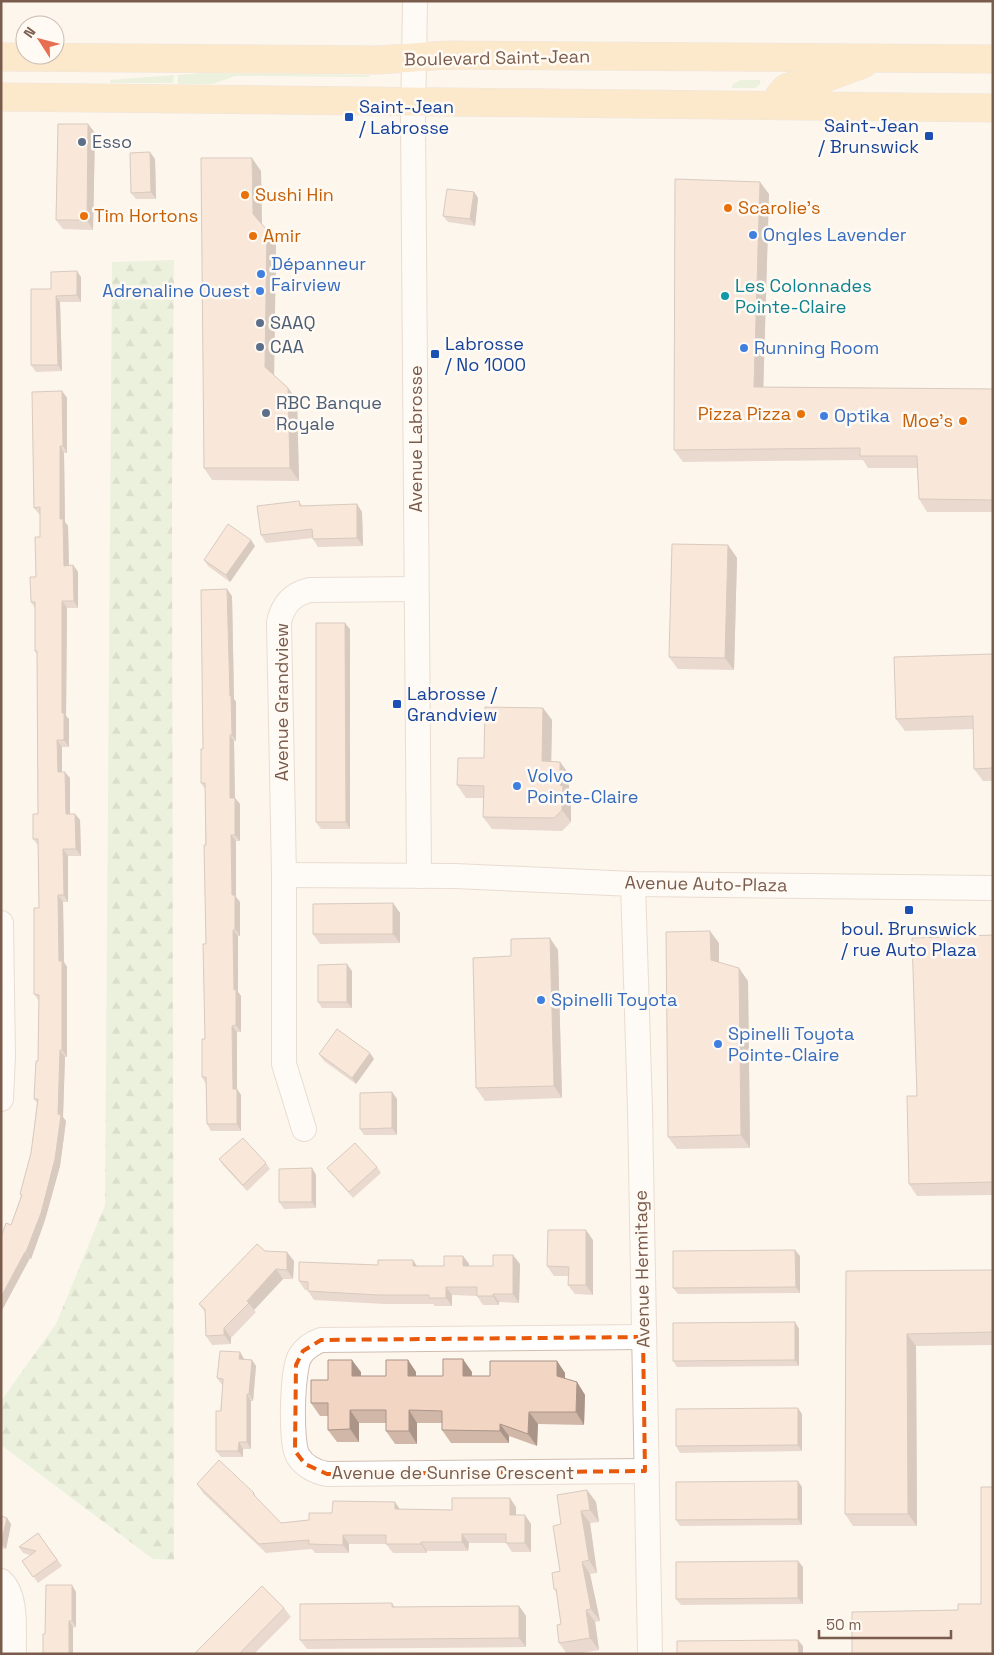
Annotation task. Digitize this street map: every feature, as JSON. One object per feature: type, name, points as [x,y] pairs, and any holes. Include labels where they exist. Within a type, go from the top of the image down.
[{"type":"main road","name":"Boulevard Saint-Jean","points":[[1,57],[378,60],[447,55],[993,59]]},
{"type":"main road","points":[[777,105],[779,96],[786,88],[809,84],[877,58]]},
{"type":"main road","points":[[1,97],[993,108]]},
{"type":"main road","points":[[964,108],[993,113]]},
{"type":"street","name":"Avenue Labrosse","points":[[415,1],[413,101],[420,876]]},
{"type":"street","name":"Avenue Grandview","points":[[304,1129],[284,1064],[284,875],[280,622],[284,606],[296,595],[310,590],[416,589]]},
{"type":"street","points":[[284,875],[420,876]]},
{"type":"street","name":"Avenue Auto-Plaza","points":[[420,876],[634,884],[993,888]]},
{"type":"street","name":"Avenue Hermitage","points":[[634,884],[650,1654]]},
{"type":"street","points":[[1,923],[3,1057],[1,1099]]},
{"type":"street","name":"Avenue de Sunrise Crescent","points":[[643,1337],[322,1340],[303,1351],[296,1365],[293,1414],[295,1450],[299,1458],[312,1469],[327,1474],[645,1472]]},
{"type":"street","points":[[1,1581],[10,1591],[12,1600],[14,1654]]},
{"type":"highlighted area","points":[[643,1337],[645,1471],[327,1474],[305,1464],[295,1451],[296,1365],[303,1351],[321,1340]]},
{"type":"green space","points":[[203,73],[370,75],[369,77],[235,76],[213,84],[178,84],[178,75]]},
{"type":"green space","points":[[174,75],[173,83],[110,83],[110,80]]},
{"type":"green space","points":[[741,80],[760,80],[760,84],[755,88],[732,88],[733,84]]},
{"type":"green space","points":[[174,260],[172,492],[174,1560],[153,1559],[1,1445],[1,1401],[56,1324],[105,1205],[112,262]]},
{"type":"building","points":[[58,124],[88,124],[87,220],[56,220]]},
{"type":"building","points":[[150,152],[151,192],[131,193],[130,153]]},
{"type":"building","points":[[201,158],[252,158],[253,214],[267,230],[265,367],[288,388],[290,468],[204,468]]},
{"type":"building","name":"Les Colonnades Pointe-Claire","points":[[675,179],[760,182],[754,387],[993,389],[993,500],[919,499],[917,456],[860,456],[860,448],[674,450]]},
{"type":"building","points":[[447,189],[474,192],[470,219],[443,216]]},
{"type":"building","points":[[77,271],[77,295],[56,296],[58,365],[31,365],[31,289],[51,289],[51,272]]},
{"type":"building","points":[[62,391],[63,446],[60,446],[60,519],[63,519],[64,566],[73,565],[74,601],[62,601],[62,713],[64,713],[64,740],[57,740],[58,772],[65,772],[66,814],[75,814],[76,849],[63,849],[64,895],[58,895],[59,961],[62,961],[62,1050],[60,1050],[58,1114],[61,1115],[55,1159],[41,1213],[26,1252],[1,1297],[1,1237],[6,1223],[11,1225],[22,1195],[20,1194],[31,1153],[38,1099],[34,1099],[36,1061],[38,1061],[39,995],[34,994],[34,908],[39,908],[38,839],[33,839],[33,814],[38,814],[37,651],[35,651],[35,602],[31,602],[30,577],[36,577],[35,537],[40,537],[40,507],[34,508],[32,392]]},
{"type":"building","points":[[299,501],[300,506],[357,504],[357,538],[313,539],[312,529],[261,535],[257,506]]},
{"type":"building","points":[[228,524],[251,540],[226,575],[204,560]]},
{"type":"building","points":[[672,544],[728,545],[725,658],[669,657]]},
{"type":"building","points":[[227,589],[232,735],[230,735],[230,798],[235,798],[235,835],[231,835],[232,895],[235,895],[235,929],[233,930],[236,1025],[232,1026],[233,1089],[237,1089],[237,1124],[207,1124],[206,1077],[202,1077],[202,1039],[205,1039],[203,944],[206,944],[204,845],[206,845],[205,783],[201,783],[201,749],[203,749],[201,590]]},
{"type":"building","points":[[316,623],[345,623],[346,822],[316,822]]},
{"type":"building","points":[[993,654],[993,768],[974,769],[973,716],[896,719],[894,657]]},
{"type":"building","name":"Volvo Pointe-Claire","points":[[485,707],[543,708],[542,761],[560,762],[560,785],[563,786],[562,810],[554,818],[483,817],[484,786],[457,785],[458,758],[484,758]]},
{"type":"building","points":[[393,903],[393,934],[313,934],[313,904]]},
{"type":"building","points":[[710,931],[711,960],[739,968],[741,1135],[668,1137],[666,932]]},
{"type":"building","points":[[993,935],[993,1182],[909,1184],[907,1096],[917,1096],[912,938]]},
{"type":"building","points":[[550,938],[554,1086],[476,1088],[473,958],[511,956],[511,939]]},
{"type":"building","points":[[347,964],[347,1002],[318,1002],[318,965]]},
{"type":"building","points":[[337,1029],[370,1053],[352,1078],[319,1054]]},
{"type":"building","points":[[392,1092],[392,1128],[360,1129],[360,1093]]},
{"type":"building","points":[[243,1138],[266,1163],[243,1185],[219,1159]]},
{"type":"building","points":[[355,1143],[377,1167],[349,1192],[327,1168]]},
{"type":"building","points":[[312,1168],[312,1202],[279,1202],[279,1169]]},
{"type":"building","points":[[548,1230],[586,1230],[586,1285],[568,1285],[569,1267],[547,1266]]},
{"type":"building","points":[[257,1244],[265,1251],[287,1252],[287,1270],[276,1269],[247,1301],[249,1303],[224,1328],[224,1335],[206,1336],[205,1309],[199,1304]]},
{"type":"building","points":[[795,1250],[796,1287],[673,1288],[673,1251]]},
{"type":"building","points":[[493,1255],[513,1255],[513,1294],[477,1296],[477,1287],[446,1287],[446,1298],[429,1298],[429,1295],[378,1295],[308,1291],[308,1282],[299,1281],[299,1262],[378,1265],[378,1260],[413,1260],[413,1266],[444,1266],[444,1256],[463,1256],[463,1266],[493,1266]]},
{"type":"building","points":[[993,1270],[993,1332],[907,1334],[908,1514],[845,1514],[846,1271]]},
{"type":"building","points":[[795,1322],[795,1360],[673,1361],[673,1323]]},
{"type":"building","points":[[220,1351],[240,1352],[239,1359],[252,1360],[249,1394],[247,1394],[247,1442],[239,1442],[238,1451],[216,1451],[216,1411],[221,1411],[223,1379],[217,1378]]},
{"type":"building","points":[[443,1359],[463,1359],[463,1376],[490,1376],[490,1361],[557,1361],[557,1376],[577,1382],[576,1412],[529,1412],[528,1434],[500,1424],[500,1431],[442,1430],[442,1411],[409,1410],[409,1431],[386,1431],[386,1410],[350,1410],[350,1429],[328,1430],[328,1403],[311,1403],[311,1380],[328,1380],[328,1360],[352,1360],[352,1376],[386,1376],[386,1360],[408,1360],[408,1376],[443,1376]]},
{"type":"building","points":[[798,1408],[798,1445],[676,1446],[676,1409]]},
{"type":"building","points":[[219,1460],[254,1493],[281,1523],[309,1520],[309,1513],[332,1513],[333,1501],[395,1502],[395,1509],[452,1510],[452,1498],[510,1498],[510,1515],[525,1515],[525,1543],[506,1543],[506,1534],[462,1534],[462,1542],[386,1544],[386,1535],[343,1535],[343,1545],[309,1544],[309,1540],[259,1544],[197,1484]]},
{"type":"building","points":[[798,1481],[798,1519],[676,1520],[676,1482]]},
{"type":"building","points":[[981,1487],[993,1487],[993,1654],[852,1654],[852,1612],[958,1610],[958,1604],[981,1604]]},
{"type":"building","points":[[587,1490],[590,1510],[581,1511],[589,1560],[582,1562],[591,1609],[586,1610],[590,1638],[559,1643],[557,1625],[561,1624],[552,1573],[560,1571],[553,1526],[561,1524],[557,1495]]},
{"type":"building","points":[[1,1516],[7,1518],[1,1543]]},
{"type":"building","points":[[38,1533],[57,1560],[33,1577],[22,1561],[36,1551],[19,1547]]},
{"type":"building","points":[[798,1561],[798,1598],[676,1599],[676,1562]]},
{"type":"building","points":[[46,1585],[72,1585],[72,1621],[69,1621],[69,1654],[43,1654]]},
{"type":"building","points":[[262,1586],[284,1608],[239,1654],[197,1654],[196,1652]]},
{"type":"building","points":[[392,1603],[392,1607],[519,1606],[519,1638],[300,1640],[300,1604]]},
{"type":"building","points":[[798,1640],[799,1654],[677,1654],[677,1641]]},
{"type":"place","name":"Saint-Jean / Labrosse","points":[[349,117]]},
{"type":"place","name":"Saint-Jean / Brunswick","points":[[929,136]]},
{"type":"place","name":"Esso","points":[[82,142]]},
{"type":"place","name":"Sushi Hin","points":[[245,195]]},
{"type":"place","name":"Scarolie's","points":[[728,208]]},
{"type":"place","name":"Tim Hortons","points":[[84,216]]},
{"type":"place","name":"Ongles Lavender","points":[[753,235]]},
{"type":"place","name":"Amir","points":[[253,236]]},
{"type":"place","name":"Dépanneur Fairview","points":[[261,274]]},
{"type":"place","name":"Adrenaline Ouest","points":[[260,291]]},
{"type":"place","name":"Les Colonnades Pointe-Claire","points":[[725,296]]},
{"type":"place","name":"SAAQ","points":[[260,323]]},
{"type":"place","name":"CAA","points":[[260,347]]},
{"type":"place","name":"Running Room","points":[[744,348]]},
{"type":"place","name":"Labrosse / No 1000","points":[[435,354]]},
{"type":"place","name":"RBC Banque Royale","points":[[266,413]]},
{"type":"place","name":"Pizza Pizza","points":[[801,414]]},
{"type":"place","name":"Optika","points":[[824,416]]},
{"type":"place","name":"Moe's","points":[[963,421]]},
{"type":"place","name":"Labrosse / Grandview","points":[[397,704]]},
{"type":"place","name":"Volvo Pointe-Claire","points":[[517,786]]},
{"type":"place","name":"boul. Brunswick / rue Auto Plaza","points":[[909,910]]},
{"type":"place","name":"Spinelli Toyota","points":[[541,1000]]},
{"type":"place","name":"Spinelli Toyota Pointe-Claire","points":[[718,1044]]}]
